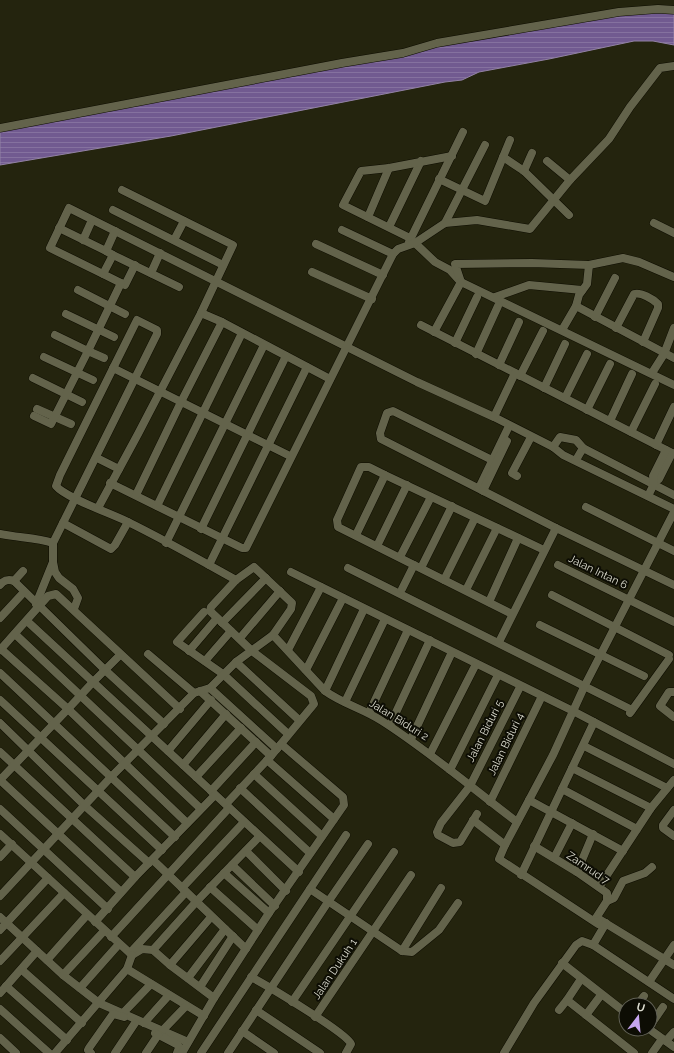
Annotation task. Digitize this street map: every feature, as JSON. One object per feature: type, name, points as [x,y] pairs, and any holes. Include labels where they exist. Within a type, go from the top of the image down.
[{"type":"street","points":[[0,128],[342,63],[403,53],[437,43],[619,12],[658,9],[674,10]]},
{"type":"street","points":[[110,483],[201,529],[242,548],[246,548],[290,456],[383,275],[398,249],[445,223],[477,220],[530,229],[570,180],[609,138],[630,107],[660,68],[674,66]]},
{"type":"street","points":[[411,242],[439,179],[463,132]]},
{"type":"street","points":[[439,179],[460,190],[485,200],[510,140]]},
{"type":"street","points":[[445,223],[460,190],[485,145]]},
{"type":"street","points":[[524,171],[532,153]]},
{"type":"street","points":[[452,156],[389,168],[361,171],[343,205],[389,227],[411,242],[435,262],[450,270],[461,282],[495,297],[674,385]]},
{"type":"street","points":[[503,157],[524,171],[569,215]]},
{"type":"street","points":[[389,227],[421,161]]},
{"type":"street","points":[[547,161],[570,180]]},
{"type":"street","points":[[368,217],[389,168]]},
{"type":"street","points":[[98,508],[201,313],[233,246],[122,190]]},
{"type":"street","points":[[135,265],[126,285],[50,248],[69,208],[216,280],[416,382],[494,417],[511,427],[553,447],[563,455],[674,508]]},
{"type":"street","points":[[113,210],[223,265]]},
{"type":"street","points":[[83,240],[92,220]]},
{"type":"street","points":[[174,240],[184,221]]},
{"type":"street","points":[[654,223],[674,233]]},
{"type":"street","points":[[59,228],[179,287]]},
{"type":"street","points":[[342,230],[394,254]]},
{"type":"street","points":[[103,274],[115,231]]},
{"type":"street","points":[[316,244],[383,275]]},
{"type":"street","points":[[151,273],[160,253]]},
{"type":"street","points":[[434,332],[461,282],[455,264],[532,263],[589,265],[623,258],[632,259],[674,277]]},
{"type":"street","points":[[562,330],[576,306],[582,290],[587,284],[589,265]]},
{"type":"street","points":[[312,272],[372,299]]},
{"type":"street","points":[[596,317],[615,278]]},
{"type":"street","points":[[36,412],[51,424],[121,283]]},
{"type":"street","points":[[495,297],[529,285],[582,290]]},
{"type":"street","points":[[78,290],[125,314]]},
{"type":"street","points":[[616,328],[634,294],[638,293],[655,301],[658,304],[658,308],[642,342]]},
{"type":"street","points":[[455,343],[477,297]]},
{"type":"street","points":[[476,354],[498,306]]},
{"type":"street","points":[[576,306],[674,358]]},
{"type":"street","points":[[201,313],[222,322],[330,379]]},
{"type":"street","points":[[66,314],[114,337]]},
{"type":"street","points":[[187,823],[68,709],[1,650],[27,621],[37,605],[53,562],[54,543],[63,523],[76,498],[97,458],[158,332],[137,320],[60,475],[56,486],[76,498],[128,522],[236,580]]},
{"type":"street","points":[[136,495],[222,322]]},
{"type":"street","points":[[499,365],[519,322]]},
{"type":"street","points":[[421,325],[671,452],[653,476],[654,483],[648,496]]},
{"type":"street","points":[[652,373],[664,354],[674,328]]},
{"type":"street","points":[[494,417],[543,331]]},
{"type":"street","points":[[157,506],[242,333]]},
{"type":"street","points":[[55,335],[104,358]]},
{"type":"street","points":[[544,388],[565,344]]},
{"type":"street","points":[[166,543],[264,345]]},
{"type":"street","points":[[565,398],[587,354]]},
{"type":"street","points":[[201,529],[286,356]]},
{"type":"street","points":[[44,357],[93,380]]},
{"type":"street","points":[[587,410],[610,364]]},
{"type":"street","points":[[209,565],[307,367]]},
{"type":"street","points":[[113,368],[290,456]]},
{"type":"street","points":[[610,421],[632,374]]},
{"type":"street","points":[[33,378],[82,402]]},
{"type":"street","points":[[631,432],[655,384]]},
{"type":"street","points":[[656,445],[674,407]]},
{"type":"street","points":[[492,460],[393,412],[387,414],[380,433],[381,439],[556,528],[674,585]]},
{"type":"street","points":[[55,417],[72,424]]},
{"type":"street","points":[[481,489],[492,460],[511,427]]},
{"type":"street","points":[[481,489],[511,427]]},
{"type":"street","points":[[517,476],[512,473],[531,437]]},
{"type":"street","points":[[553,447],[560,437],[576,440],[583,448],[654,483],[674,495]]},
{"type":"street","points":[[576,460],[583,448]]},
{"type":"street","points":[[97,458],[119,469]]},
{"type":"street","points":[[512,614],[338,527],[337,520],[361,467],[369,467],[544,550]]},
{"type":"street","points":[[356,535],[385,475]]},
{"type":"street","points":[[377,546],[407,485]]},
{"type":"street","points":[[400,557],[431,497]]},
{"type":"street","points":[[402,589],[452,506]]},
{"type":"street","points":[[586,507],[674,551]]},
{"type":"street","points":[[674,512],[601,655],[589,685],[573,711],[505,845],[502,855],[522,872],[665,958],[674,965]]},
{"type":"street","points":[[444,580],[475,518]]},
{"type":"street","points":[[63,523],[111,549],[115,545],[128,522]]},
{"type":"street","points":[[466,590],[497,528]]},
{"type":"street","points":[[500,640],[556,528]]},
{"type":"street","points":[[0,534],[16,538],[36,538],[54,543]]},
{"type":"street","points":[[489,602],[518,538]]},
{"type":"street","points":[[53,562],[59,578],[77,593],[78,598],[74,609]]},
{"type":"street","name":"Jalan Intan 6","points":[[558,565],[630,599],[674,622]]},
{"type":"street","points":[[0,896],[86,806],[111,777],[197,692],[210,688],[236,662],[252,651],[273,635],[292,606],[292,603],[254,567],[236,580],[211,607],[210,611],[252,651],[311,696],[314,701],[313,706],[299,720],[269,758],[240,788],[227,806],[168,874],[111,937]]},
{"type":"street","points":[[348,568],[402,589],[441,612]]},
{"type":"street","points":[[359,568],[382,582],[589,685],[632,710],[669,657],[552,595]]},
{"type":"street","points":[[14,581],[23,571]]},
{"type":"street","points":[[291,572],[430,640],[520,687],[573,711],[674,764]]},
{"type":"street","points":[[189,650],[266,578]]},
{"type":"street","points":[[0,585],[5,580],[9,579],[14,581],[105,670],[164,724]]},
{"type":"street","points":[[288,650],[321,587]]},
{"type":"street","points":[[240,638],[280,591]]},
{"type":"street","points":[[0,618],[24,592]]},
{"type":"street","points":[[37,605],[50,595],[56,594],[74,609],[180,709]]},
{"type":"street","points":[[306,670],[343,598]]},
{"type":"street","points":[[325,691],[364,609]]},
{"type":"street","points":[[204,612],[177,642],[223,674],[288,734]]},
{"type":"street","points":[[345,702],[385,619]]},
{"type":"street","points":[[27,621],[92,682],[153,736],[298,872]]},
{"type":"street","points":[[540,625],[644,676]]},
{"type":"street","points":[[368,713],[408,630]]},
{"type":"street","points":[[205,661],[231,631]]},
{"type":"street","points":[[14,634],[200,808]]},
{"type":"street","name":"Jalan Biduri 2","points":[[273,635],[325,691],[368,713],[411,740],[517,822]]},
{"type":"street","points":[[390,726],[430,640]]},
{"type":"street","points":[[411,740],[452,652]]},
{"type":"street","points":[[120,654],[92,682],[81,696],[13,764],[0,780],[121,892]]},
{"type":"street","points":[[148,654],[197,692],[211,700],[258,743],[269,758],[334,819]]},
{"type":"street","points":[[236,662],[299,720]]},
{"type":"street","points":[[430,754],[476,664]]},
{"type":"street","points":[[0,673],[175,837]]},
{"type":"street","points":[[450,770],[498,675]]},
{"type":"street","name":"Jalan Biduri 5","points":[[505,845],[486,832],[475,817],[460,842],[453,843],[444,839],[437,832],[441,823],[470,786],[520,687]]},
{"type":"street","points":[[182,1053],[214,998],[269,913],[344,805],[343,797],[279,746],[266,739],[210,688]]},
{"type":"street","points":[[674,692],[669,692],[665,695],[660,706],[663,710],[674,717]]},
{"type":"street","name":"Jalan Biduri 4","points":[[490,802],[542,696]]},
{"type":"street","points":[[0,700],[162,850]]},
{"type":"street","points":[[168,751],[211,700]]},
{"type":"street","points":[[183,765],[226,714]]},
{"type":"street","points":[[522,872],[550,812],[584,746],[594,722]]},
{"type":"street","points":[[0,723],[86,806],[151,862],[168,874],[246,949]]},
{"type":"street","points":[[196,777],[241,728]]},
{"type":"street","points":[[95,922],[135,877],[175,837],[258,743],[266,739]]},
{"type":"street","points":[[584,746],[667,788]]},
{"type":"street","points":[[0,752],[135,877]]},
{"type":"street","points":[[572,768],[651,808]]},
{"type":"street","points":[[254,774],[322,836]]},
{"type":"street","points":[[599,887],[651,808],[674,780]]},
{"type":"street","points":[[240,788],[310,854]]},
{"type":"street","points":[[562,789],[637,829]]},
{"type":"street","points":[[529,800],[623,851]]},
{"type":"street","points":[[0,809],[108,909]]},
{"type":"street","points":[[674,810],[663,825],[663,828],[674,836]]},
{"type":"street","points":[[54,1053],[82,1023],[127,969],[131,954],[184,890],[244,822]]},
{"type":"street","points":[[554,858],[572,823]]},
{"type":"street","points":[[0,834],[104,931],[131,954]]},
{"type":"street","points":[[576,872],[593,834]]},
{"type":"street","points":[[201,1053],[346,835]]},
{"type":"street","points":[[153,950],[210,887],[246,852],[259,837]]},
{"type":"street","points":[[0,857],[12,844]]},
{"type":"street","points":[[229,1053],[242,1031],[368,844]]},
{"type":"street","name":"Zamrud 7","points":[[534,846],[607,893],[607,901],[593,945]]},
{"type":"street","points":[[246,852],[286,890]]},
{"type":"street","points":[[292,1002],[394,852]]},
{"type":"street","points":[[232,865],[275,906]]},
{"type":"street","points":[[607,901],[614,898],[624,881],[645,873],[652,867]]},
{"type":"street","points":[[224,873],[269,913]]},
{"type":"street","name":"Jalan Dukuh 1","points":[[315,1017],[411,875]]},
{"type":"street","points":[[0,930],[48,878]]},
{"type":"street","points":[[210,887],[258,930]]},
{"type":"street","points":[[402,951],[441,888]]},
{"type":"street","points":[[310,889],[349,917],[402,951],[412,952],[430,939],[458,903]]},
{"type":"street","points":[[0,960],[64,894]]},
{"type":"street","points":[[46,960],[87,915]]},
{"type":"street","points":[[0,917],[63,975],[99,1003],[124,1012],[140,1023]]},
{"type":"street","points":[[170,965],[211,917]]},
{"type":"street","points":[[188,978],[225,929]]},
{"type":"street","points":[[63,975],[104,931]]},
{"type":"street","points":[[200,987],[233,936]]},
{"type":"street","points":[[504,1053],[534,1003],[562,963],[580,941],[593,945],[674,999]]},
{"type":"street","points":[[80,988],[119,944]]},
{"type":"street","points":[[649,982],[674,945]]},
{"type":"street","points":[[131,954],[142,950],[153,950],[170,965],[214,998]]},
{"type":"street","points":[[37,952],[3,989],[67,1040]]},
{"type":"street","points":[[562,963],[618,1007]]},
{"type":"street","points":[[127,969],[204,1016]]},
{"type":"street","points":[[22,970],[82,1023]]},
{"type":"street","points":[[251,977],[271,988],[350,1041],[351,1044],[346,1053]]},
{"type":"street","points":[[559,1010],[581,979]]},
{"type":"street","points":[[124,1012],[151,984]]},
{"type":"street","points":[[115,1053],[140,1023],[169,995]]},
{"type":"street","points":[[586,1015],[601,995]]},
{"type":"street","points":[[567,1000],[634,1053]]},
{"type":"street","points":[[146,1053],[160,1033],[186,1006]]},
{"type":"street","points":[[658,1015],[663,1007]]},
{"type":"street","points":[[0,1009],[49,1053]]},
{"type":"street","points":[[256,1010],[320,1053]]},
{"type":"street","points":[[91,1053],[88,1050],[89,1048],[113,1014],[118,1014],[160,1033],[178,1045],[179,1048],[177,1053]]},
{"type":"street","points":[[242,1031],[274,1053]]},
{"type":"street","points":[[652,1053],[674,1032]]},
{"type":"street","points":[[160,1033],[188,1042]]},
{"type":"street","points":[[658,1035],[674,1047]]},
{"type":"street","points":[[0,1038],[16,1053]]},
{"type":"shaded area","points":[[674,10],[674,45],[653,41],[634,41],[479,72],[462,80],[445,82],[171,136],[0,165],[0,128],[619,12]]}]
